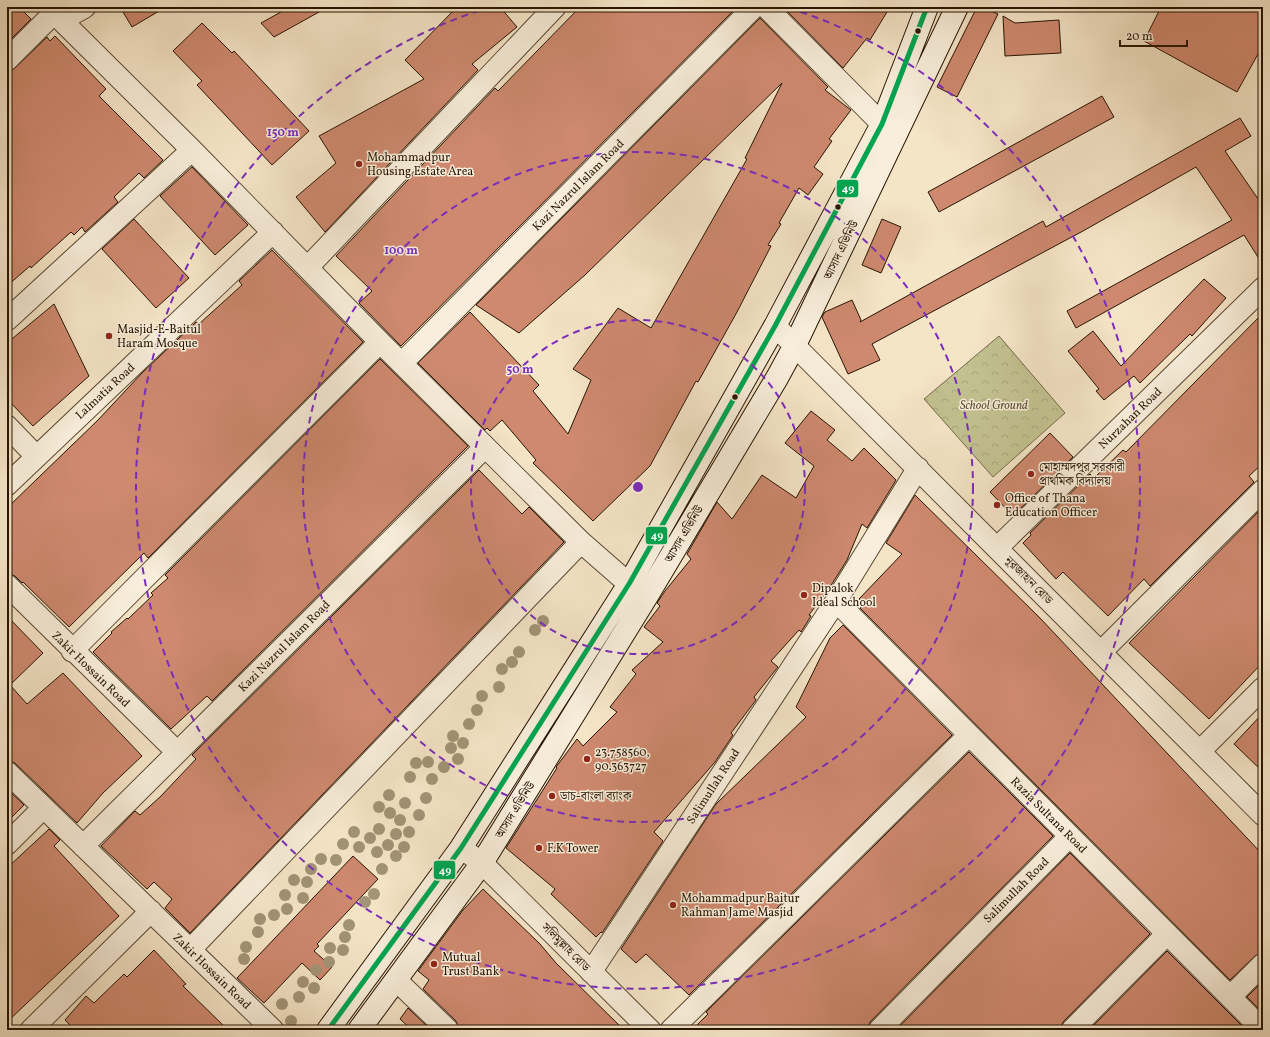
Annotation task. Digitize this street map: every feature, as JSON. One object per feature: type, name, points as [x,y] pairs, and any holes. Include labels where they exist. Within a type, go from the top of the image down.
[{"type":"main road","name":"আসাদ এভিনিউ","points":[[328,1030],[461,848],[629,584],[775,326],[882,124],[927,7]]},
{"type":"main road","name":"আসাদ এভিনিউ","points":[[359,1030],[482,863],[648,596],[773,385],[795,345],[957,7]]},
{"type":"street","points":[[7,60],[55,14],[85,7]]},
{"type":"street","points":[[308,267],[555,7]]},
{"type":"street","name":"Kazi Nazrul Islam Road","points":[[402,363],[754,7]]},
{"type":"street","points":[[766,7],[882,124]]},
{"type":"street","points":[[55,14],[308,267],[380,342],[581,542],[629,584],[648,596]]},
{"type":"street","points":[[7,320],[192,150]]},
{"type":"street","name":"Lalmatia Road","points":[[7,485],[273,232]]},
{"type":"street","name":"Nurzahan Road","points":[[998,548],[1263,288]]},
{"type":"street","name":"নুরজাহান রোড","points":[[775,326],[1263,814]]},
{"type":"street","points":[[72,651],[380,342]]},
{"type":"street","points":[[7,426],[36,456]]},
{"type":"street","name":"Kazi Nazrul Islam Road","points":[[83,846],[486,447]]},
{"type":"street","name":"Salimullah Road","points":[[591,972],[836,601],[918,468]]},
{"type":"street","points":[[1101,652],[1263,490]]},
{"type":"street","points":[[190,950],[581,542]]},
{"type":"street","name":"Zakir Hossain Road","points":[[7,585],[72,651],[177,752]]},
{"type":"street","name":"Razia Sultana Road","points":[[836,601],[1263,1030]]},
{"type":"street","points":[[1200,751],[1263,688]]},
{"type":"street","points":[[671,1030],[969,735]]},
{"type":"street","name":"Zakir Hossain Road","points":[[7,772],[274,1030]]},
{"type":"street","points":[[7,844],[43,808]]},
{"type":"street","name":"Salimullah Road","points":[[879,1030],[1070,836]]},
{"type":"street","name":"সলিমুল্লাহ রোড","points":[[461,848],[482,863],[650,1030]]},
{"type":"street","points":[[31,1030],[150,911]]},
{"type":"street","points":[[1072,1030],[1167,934]]},
{"type":"street","points":[[1230,997],[1263,964]]},
{"type":"street","points":[[396,980],[448,1030]]},
{"type":"green space","name":"School Ground","points":[[999,336],[1065,413],[993,477],[924,399]]},
{"type":"building","points":[[7,7],[19,7],[31,19],[7,43]]},
{"type":"building","points":[[120,7],[166,7],[132,27]]},
{"type":"building","points":[[290,7],[328,7],[274,37],[261,23]]},
{"type":"building","points":[[457,7],[500,7],[517,27],[472,64],[478,70],[325,232],[296,197],[336,163],[319,136],[424,79],[405,60]]},
{"type":"building","points":[[580,7],[737,7],[401,346],[359,303],[372,291],[336,256],[495,88],[498,91]]},
{"type":"building","points":[[783,7],[890,7],[870,40],[867,38],[843,68]]},
{"type":"building","points":[[977,7],[983,7],[998,14],[957,97],[937,87]]},
{"type":"building","points":[[1161,7],[1263,7],[1263,45],[1237,92],[1144,41]]},
{"type":"building","points":[[1003,16],[1015,23],[1059,20],[1061,53],[1005,56]]},
{"type":"building","points":[[760,18],[828,87],[825,90],[851,110],[829,139],[832,141],[814,167],[823,174],[808,195],[799,188],[779,223],[781,224],[768,245],[771,246],[737,312],[698,382],[696,381],[650,466],[593,521],[533,463],[536,460],[502,420],[490,431],[487,428],[485,430],[418,363],[470,312],[539,385],[533,391],[568,434],[591,380],[573,369],[618,308],[651,328],[747,159],[745,158],[782,83],[585,275],[519,333],[476,305]]},
{"type":"building","points":[[202,23],[232,53],[234,51],[309,131],[272,165],[197,85],[202,81],[173,51]]},
{"type":"building","points":[[55,36],[106,89],[99,96],[163,160],[144,178],[139,173],[114,197],[118,202],[85,232],[82,227],[74,235],[71,232],[31,268],[30,266],[7,286],[7,72],[15,68],[47,37],[50,41]]},
{"type":"building","points":[[1102,96],[1114,117],[939,212],[928,192]]},
{"type":"building","points":[[1240,118],[1251,136],[1225,151],[1263,206],[1263,265],[1244,235],[1076,328],[1067,311],[1232,220],[1196,167],[1083,231],[872,344],[880,360],[848,374],[822,317],[825,312],[852,300],[861,320],[860,322],[1043,221],[1046,227]]},
{"type":"building","points":[[192,167],[248,225],[215,255],[160,196]]},
{"type":"building","points":[[134,219],[189,278],[156,308],[102,249]]},
{"type":"building","points":[[882,219],[901,227],[881,273],[862,265]]},
{"type":"building","points":[[272,250],[363,342],[148,558],[144,553],[69,627],[23,582],[22,583],[15,576],[7,573],[7,508],[98,420],[142,373],[196,322],[199,324],[242,285],[239,281]]},
{"type":"building","points":[[1204,279],[1226,298],[1192,336],[1190,334],[1140,383],[1134,376],[1104,400],[1096,391],[1099,389],[1068,351],[1093,331],[1121,366]]},
{"type":"building","points":[[54,304],[89,376],[33,426],[7,399],[7,343]]},
{"type":"building","points":[[1263,313],[1263,463],[1249,476],[1254,482],[1150,586],[1144,579],[1108,616],[1063,572],[1056,579],[1023,543],[1031,535],[1030,533],[1090,474],[1094,478],[1123,450],[1126,452]]},
{"type":"building","points":[[380,359],[468,446],[212,701],[207,696],[171,729],[93,652],[112,633],[111,632],[127,618],[128,619],[153,595],[151,593],[168,578],[165,575]]},
{"type":"building","points":[[811,411],[835,430],[827,440],[852,461],[864,448],[896,480],[867,528],[862,524],[847,560],[830,587],[809,615],[811,616],[801,632],[799,630],[771,661],[778,667],[754,697],[756,700],[731,733],[733,735],[715,762],[654,832],[663,841],[602,933],[601,932],[596,937],[551,894],[555,889],[506,848],[557,768],[556,767],[577,739],[583,746],[617,712],[610,707],[636,674],[632,670],[663,642],[644,627],[660,606],[657,603],[665,591],[691,559],[687,554],[717,502],[732,519],[762,475],[796,498],[814,466],[785,443]]},
{"type":"building","name":"মোহাম্মদপুর সরকারী প্রাথমিক বিদ্যালয়","points":[[1050,433],[1073,457],[1013,516],[990,492]]},
{"type":"building","points":[[479,470],[522,514],[529,507],[564,542],[190,933],[165,908],[172,899],[154,882],[147,889],[101,846],[135,811],[140,815],[160,797],[196,759],[192,755]]},
{"type":"building","points":[[915,495],[1040,618],[1263,855],[1263,952],[1255,956],[1230,980],[860,608],[865,604],[859,599],[902,554],[886,543]]},
{"type":"building","points":[[1263,507],[1263,662],[1209,719],[1129,643]]},
{"type":"building","points":[[7,616],[43,653],[10,685],[27,704],[63,673],[142,756],[103,793],[77,823],[15,763],[7,760]]},
{"type":"building","points":[[843,625],[952,735],[689,995],[646,954],[636,963],[621,949],[716,804],[806,717],[796,707],[830,638]]},
{"type":"building","points":[[1263,713],[1263,772],[1234,744]]},
{"type":"building","points":[[969,752],[1053,836],[870,1022],[867,1030],[692,1030],[708,1014],[706,1012]]},
{"type":"building","points":[[7,789],[24,805],[7,822]]},
{"type":"building","points":[[49,829],[60,840],[54,846],[119,916],[7,1022],[7,868]]},
{"type":"building","points":[[1070,853],[1150,934],[1063,1022],[1060,1030],[896,1030]]},
{"type":"building","points":[[353,856],[378,879],[317,944],[319,946],[314,951],[332,967],[320,980],[302,963],[264,1003],[237,978]]},
{"type":"building","points":[[483,889],[540,944],[556,963],[624,1030],[460,1030],[456,1021],[423,989],[429,980],[418,971],[463,910]]},
{"type":"building","points":[[154,950],[186,984],[183,986],[228,1030],[75,1030],[65,1020],[86,996],[94,1003],[124,974],[127,977]]},
{"type":"building","points":[[1167,951],[1246,1030],[1089,1030]]},
{"type":"building","points":[[1263,981],[1263,1013],[1247,997]]},
{"type":"building","points":[[408,1008],[431,1030],[412,1030],[400,1019]]},
{"type":"transit line","name":"49","points":[[328,1030],[461,848],[629,584],[775,326],[882,124],[927,7]]},
{"type":"place","name":"Mohammadpur Housing Estate Area","points":[[359,164]]},
{"type":"place","name":"Masjid-E-Baitul Haram Mosque","points":[[109,336]]},
{"type":"place","name":"মোহাম্মদপুর সরকারী প্রাথমিক বিদ্যালয়","points":[[1031,474]]},
{"type":"place","name":"Office of Thana Education Officer","points":[[997,505]]},
{"type":"place","name":"Dipalok Ideal School","points":[[804,595]]},
{"type":"place","name":"23.758560, 90.363727","points":[[587,759]]},
{"type":"place","name":"ডাচ-বাংলা ব্যাংক","points":[[552,796]]},
{"type":"place","name":"F.K Tower","points":[[539,848]]},
{"type":"place","name":"Mohammadpur Baitur Rahman Jame Masjid","points":[[673,905]]},
{"type":"place","name":"Mutual Trust Bank","points":[[434,964]]}]
